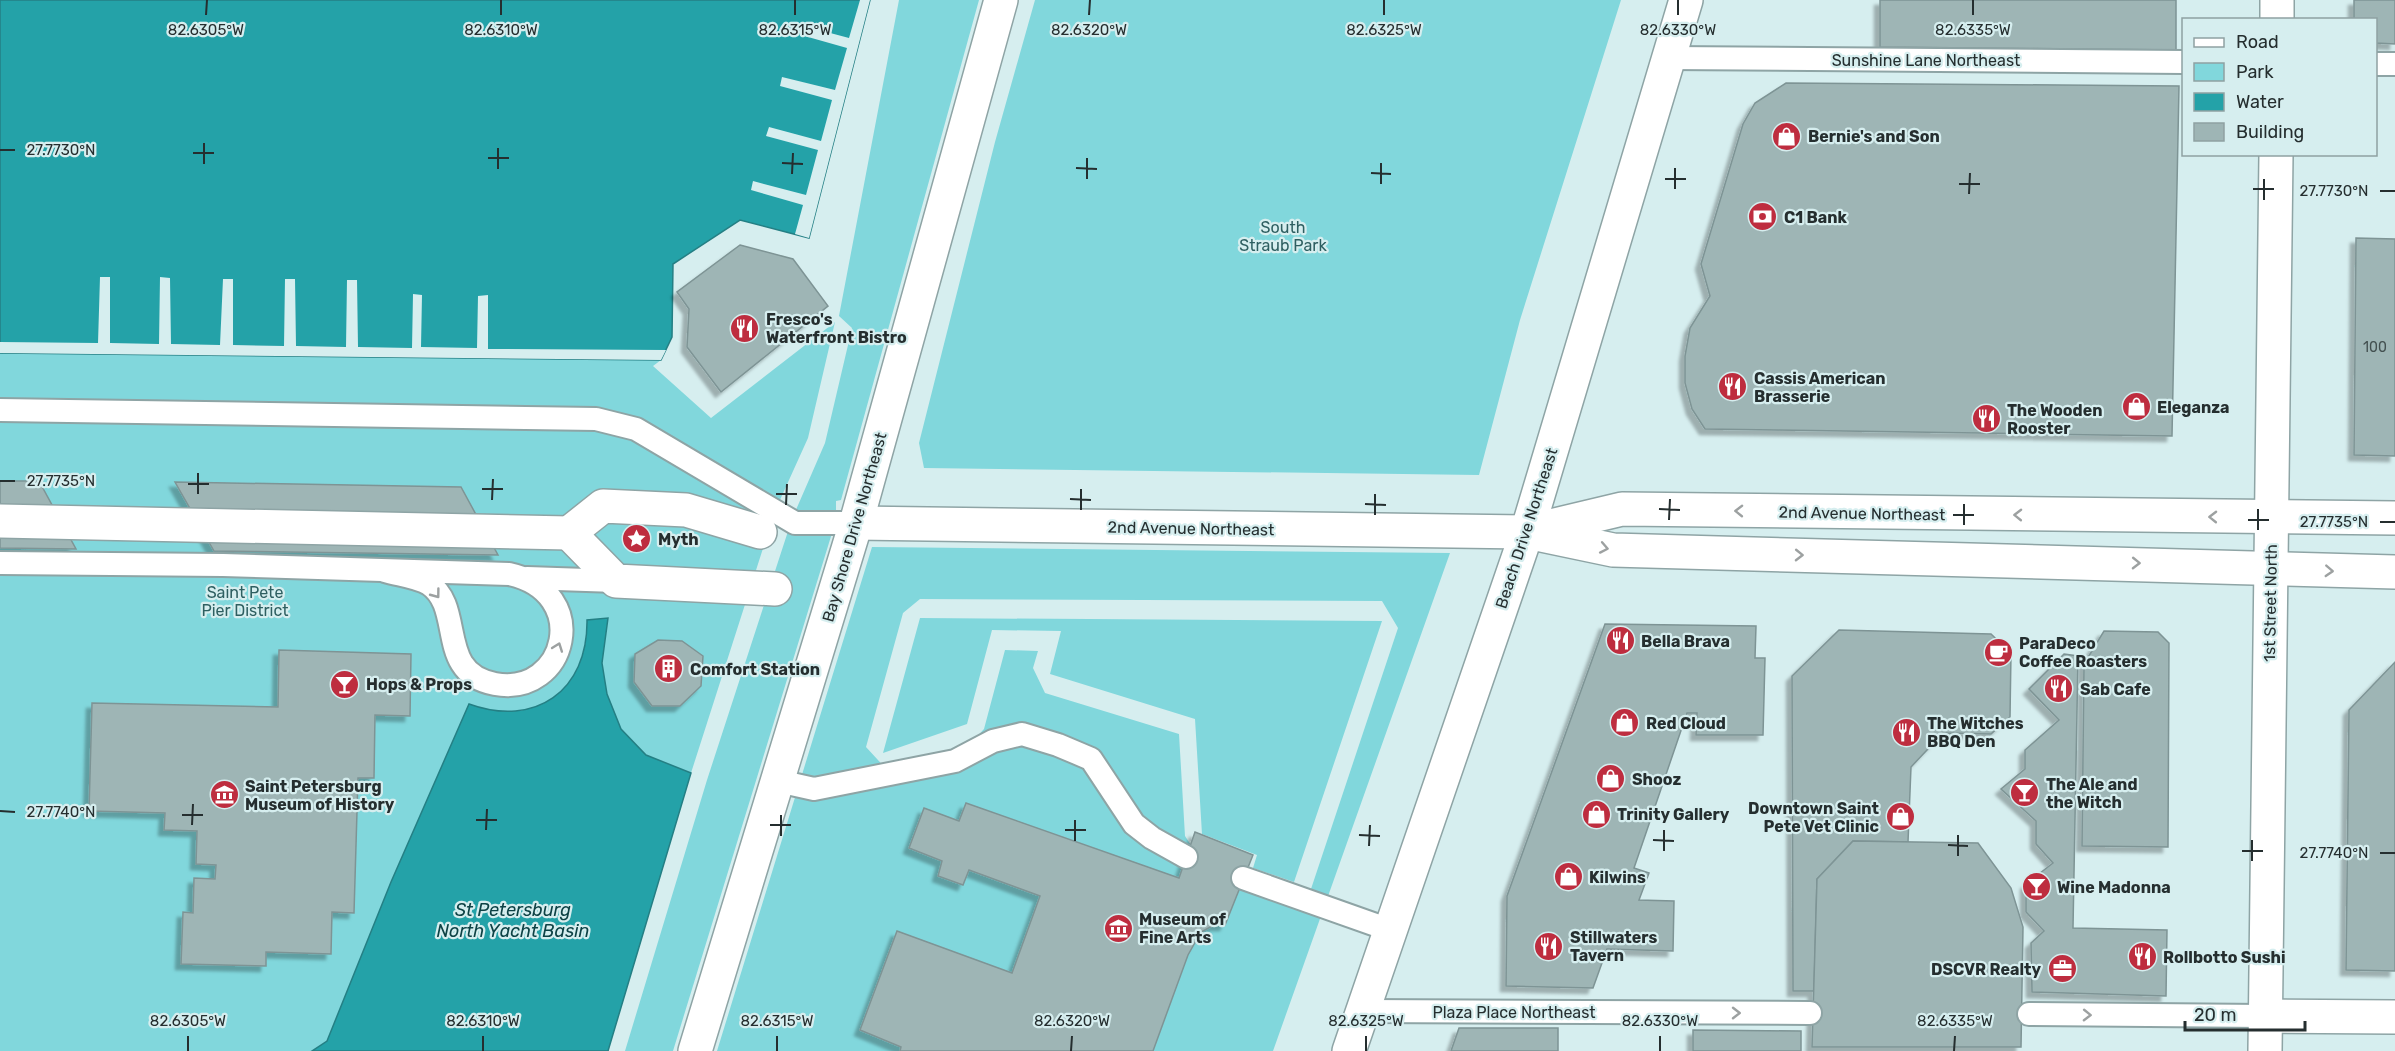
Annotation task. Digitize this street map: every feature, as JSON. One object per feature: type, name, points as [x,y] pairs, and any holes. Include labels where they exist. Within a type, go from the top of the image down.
[{"type":"street","name":"Bay Shore Drive Northeast","points":[[695,1051],[856,523],[1000,0]]},
{"type":"street","name":"Beach Drive Northeast","points":[[1349,1051],[1527,532],[1686,0]]},
{"type":"street","points":[[2277,0],[2277,18]]},
{"type":"street","name":"1st Street North","points":[[2265,1051],[2276,156]]},
{"type":"street","points":[[0,521],[569,534],[603,506],[686,510],[759,532]]},
{"type":"street","name":"2nd Avenue Northeast","points":[[1527,532],[1622,510],[2395,518]]},
{"type":"street","name":"2nd Avenue Northeast","points":[[856,523],[1527,532],[1613,550],[2189,564],[2395,572]]},
{"type":"street","points":[[569,534],[616,581],[775,589]]},
{"type":"street","points":[[2265,1016],[2395,1017]]},
{"type":"lane","name":"Sunshine Lane Northeast","points":[[1669,58],[2182,62]]},
{"type":"lane","points":[[2377,64],[2395,64]]},
{"type":"lane","points":[[0,410],[596,419],[636,429],[795,523],[856,523]]},
{"type":"lane","points":[[0,563],[509,574],[526,578],[616,581]]},
{"type":"lane","points":[[385,571],[428,584],[446,608],[453,647],[462,664],[477,677],[514,685],[532,679],[547,668],[558,652],[562,633],[560,616],[554,599],[542,587],[526,578]]},
{"type":"lane","points":[[778,781],[814,789],[954,761],[993,741],[1022,734],[1058,745],[1091,759],[1134,824],[1152,838],[1186,857]]},
{"type":"lane","points":[[1243,878],[1390,930]]},
{"type":"lane","name":"Plaza Place Northeast","points":[[1363,1011],[1810,1013]]},
{"type":"lane","points":[[2029,1014],[2265,1016]]},
{"type":"green space","points":[[899,0],[979,0],[841,500],[836,501],[836,520],[673,1051],[625,1051],[707,780],[792,519],[825,443],[852,328],[839,316]]},
{"type":"green space","name":"South Straub Park","points":[[1035,0],[1621,0],[1520,320],[1479,475],[924,468],[919,443],[995,142]]},
{"type":"green space","name":"Saint Pete Pier District","points":[[835,322],[808,438],[775,511],[691,773],[646,755],[621,729],[607,694],[602,663],[608,619],[587,620],[585,645],[578,666],[567,684],[553,698],[536,707],[516,711],[493,711],[469,705],[391,882],[327,1041],[312,1051],[0,1051],[0,353],[661,360],[653,366],[711,418]]},
{"type":"green space","points":[[872,547],[1450,553],[1273,1051],[717,1051]],"holes":[[[920,599],[1382,601],[1398,628],[1311,889],[1289,901],[1196,853],[1185,836],[1179,734],[1045,693],[1033,668],[1038,651],[1005,650],[984,729],[972,742],[889,772],[866,747],[903,613]]]},
{"type":"green space","points":[[920,618],[1382,621],[1294,882],[1253,868],[1257,855],[1202,834],[1195,719],[1050,674],[1061,631],[992,630],[967,724],[883,753]]},
{"type":"water","points":[[0,0],[870,0],[809,238],[740,220],[673,264],[672,337],[661,360],[0,353]]},
{"type":"water","name":"St Petersburg North Yacht Basin","points":[[608,618],[602,663],[607,694],[621,729],[646,755],[691,773],[608,1051],[312,1051],[327,1041],[391,882],[469,704],[493,710],[515,711],[536,707],[553,698],[568,684],[578,666],[585,645],[587,620]]},
{"type":"pier","points":[[860,0],[870,0],[809,238],[795,234],[803,205],[751,190],[753,181],[806,195],[818,150],[766,136],[769,127],[821,141],[832,100],[780,86],[782,77],[835,90],[847,48],[801,35],[804,26],[849,38]]},
{"type":"pier","points":[[100,277],[110,277],[110,343],[159,344],[160,277],[170,278],[171,344],[220,345],[223,279],[233,279],[233,345],[284,346],[285,279],[295,279],[296,346],[346,347],[347,280],[357,280],[358,347],[412,348],[413,294],[422,295],[421,347],[477,348],[478,296],[488,295],[488,349],[666,350],[661,360],[0,353],[0,342],[98,343]]},
{"type":"building","points":[[1880,0],[2176,0],[2176,50],[1880,47]]},
{"type":"building","points":[[2354,0],[2395,0],[2395,44],[2377,43],[2377,18],[2354,18]]},
{"type":"building","points":[[1786,83],[2179,86],[2172,436],[1705,429],[1692,409],[1685,383],[1685,356],[1690,328],[1710,296],[1701,264],[1743,124],[1755,103]]},
{"type":"building","points":[[2356,238],[2395,239],[2395,456],[2354,455]]},
{"type":"building","name":"Fresco's Waterfront Bistro","points":[[740,245],[793,259],[828,306],[721,392],[687,347],[689,309],[677,292]]},
{"type":"building","points":[[0,481],[39,481],[76,549],[0,548]]},
{"type":"building","points":[[175,482],[461,487],[498,555],[214,551]]},
{"type":"building","points":[[1605,624],[1756,626],[1755,658],[1765,658],[1763,735],[1696,735],[1697,713],[1687,713],[1634,868],[1649,873],[1639,900],[1674,901],[1673,951],[1607,949],[1593,988],[1506,986],[1507,896]]},
{"type":"building","points":[[1839,630],[1991,634],[2011,653],[2010,717],[1991,734],[1943,733],[1911,767],[1908,842],[1853,841],[1817,879],[1814,991],[1793,991],[1792,676]]},
{"type":"building","points":[[2104,631],[2158,632],[2169,643],[2168,847],[2082,846],[2084,664]]},
{"type":"building","name":"Comfort Station","points":[[658,640],[682,641],[703,656],[701,686],[680,706],[652,706],[634,682],[635,654]]},
{"type":"building","name":"Saint Petersburg Museum of History","points":[[279,650],[411,654],[410,716],[375,715],[374,778],[358,778],[354,913],[332,912],[331,954],[266,952],[266,966],[181,964],[183,912],[193,913],[194,878],[215,879],[216,865],[196,864],[197,831],[164,830],[165,813],[89,811],[92,703],[278,707]]},
{"type":"building","points":[[2064,654],[2078,656],[2073,928],[2167,930],[2166,996],[2032,992],[2031,943],[2044,931],[2026,912],[2026,884],[2053,863],[2036,844],[2036,821],[2001,789],[2025,769],[2025,750],[2059,720],[2029,689]]},
{"type":"building","points":[[2395,662],[2395,971],[2346,970],[2349,710]]},
{"type":"building","name":"Museum of Fine Arts","points":[[966,803],[1179,878],[1195,832],[1253,855],[1225,925],[1214,925],[1201,932],[1188,955],[1153,1051],[900,1051],[901,1047],[860,1030],[897,931],[1012,973],[1040,896],[969,870],[963,885],[938,876],[942,861],[909,848],[924,808],[959,821]]},
{"type":"building","points":[[1853,841],[1978,843],[2011,888],[2023,927],[2021,1047],[1812,1047],[1817,879]]},
{"type":"building","points":[[1459,1028],[1558,1028],[1558,1051],[1451,1051]]},
{"type":"building","points":[[1693,1030],[1801,1031],[1801,1051],[1693,1051]]},
{"type":"place","name":"Bernie's and Son","points":[[1787,136]]},
{"type":"place","name":"C1 Bank","points":[[1763,217]]},
{"type":"place","name":"Fresco's Waterfront Bistro","points":[[745,328]]},
{"type":"place","name":"Cassis American Brasserie","points":[[1733,387]]},
{"type":"place","name":"Eleganza","points":[[2136,407]]},
{"type":"place","name":"The Wooden Rooster","points":[[1986,419]]},
{"type":"place","name":"Myth","points":[[637,539]]},
{"type":"place","name":"Bella Brava","points":[[1620,641]]},
{"type":"place","name":"ParaDeco Coffee Roasters","points":[[1998,652]]},
{"type":"place","name":"Comfort Station","points":[[669,669]]},
{"type":"place","name":"Hops & Props","points":[[345,684]]},
{"type":"place","name":"Sab Cafe","points":[[2059,689]]},
{"type":"place","name":"Red Cloud","points":[[1625,723]]},
{"type":"place","name":"The Witches BBQ Den","points":[[1906,732]]},
{"type":"place","name":"Shooz","points":[[1611,779]]},
{"type":"place","name":"The Ale and the Witch","points":[[2025,793]]},
{"type":"place","name":"Saint Petersburg Museum of History","points":[[224,795]]},
{"type":"place","name":"Trinity Gallery","points":[[1596,814]]},
{"type":"place","name":"Downtown Saint Pete Vet Clinic","points":[[1900,817]]},
{"type":"place","name":"Kilwins","points":[[1568,877]]},
{"type":"place","name":"Wine Madonna","points":[[2036,887]]},
{"type":"place","name":"Museum of Fine Arts","points":[[1118,928]]},
{"type":"place","name":"Stillwaters Tavern","points":[[1549,946]]},
{"type":"place","name":"Rollbotto Sushi","points":[[2142,957]]},
{"type":"place","name":"DSCVR Realty","points":[[2062,969]]}]
